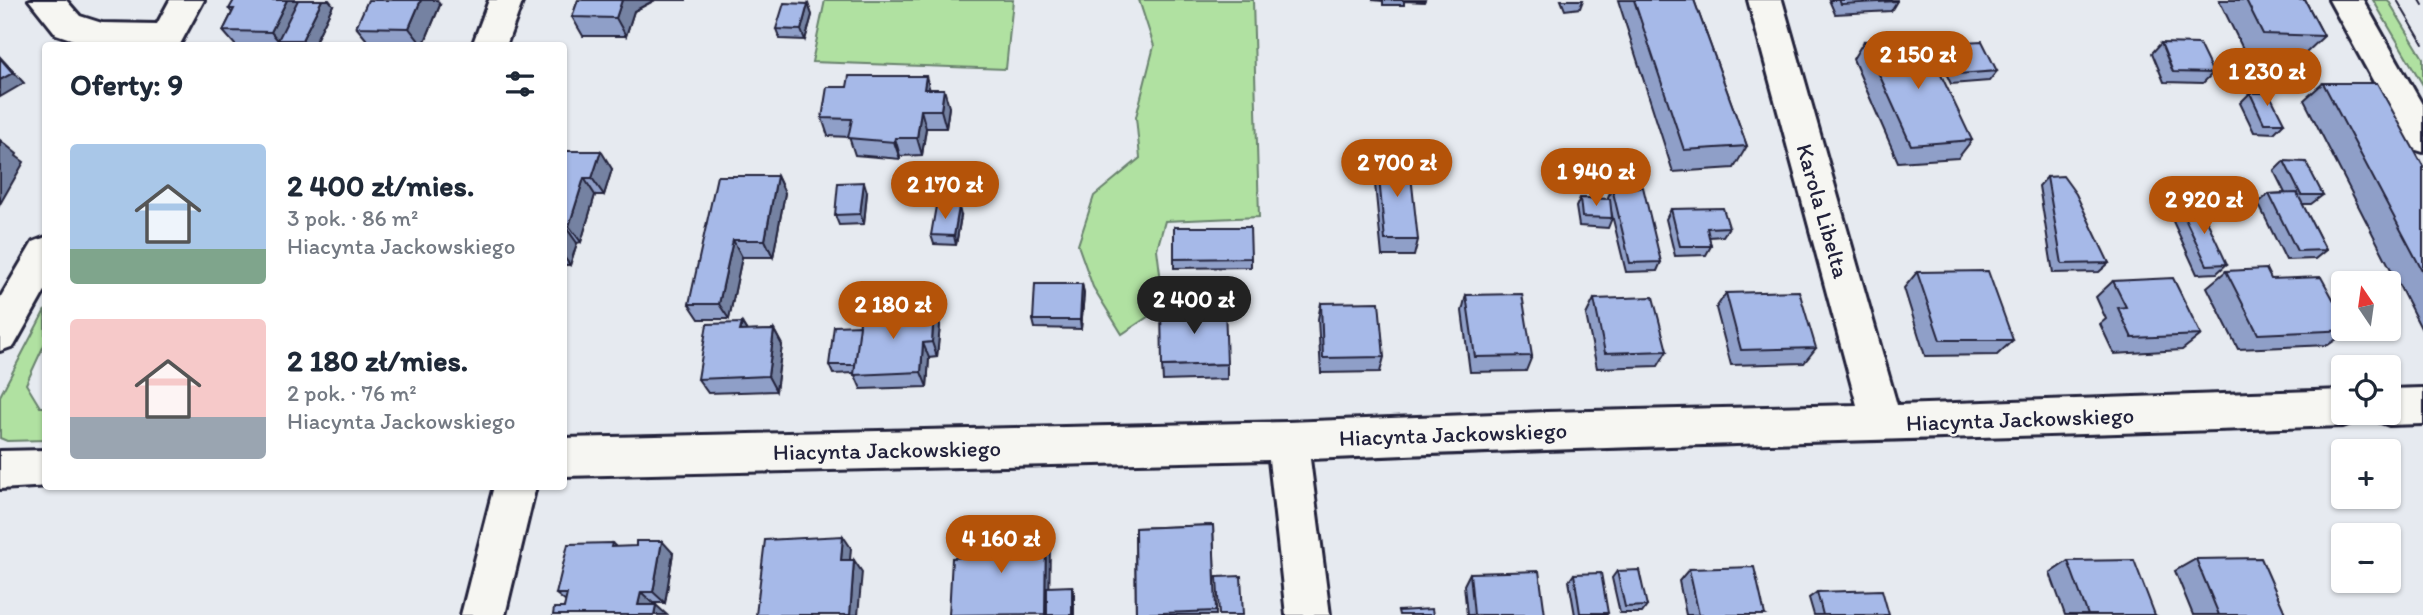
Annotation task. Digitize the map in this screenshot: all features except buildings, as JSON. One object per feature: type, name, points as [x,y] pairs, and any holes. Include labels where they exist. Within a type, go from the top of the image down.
[{"type":"street","points":[[46,0],[68,24],[101,36],[164,41],[187,0]]},
{"type":"street","points":[[490,42],[506,0]]},
{"type":"street","name":"Karola Libelta","points":[[1765,0],[1882,423]]},
{"type":"street","points":[[2346,0],[2423,138]]},
{"type":"street","points":[[0,334],[42,261]]},
{"type":"street","points":[[2401,407],[2423,406]]},
{"type":"street","name":"Hiacynta Jackowskiego","points":[[567,457],[1287,440],[1546,430],[1882,423],[2331,408]]},
{"type":"street","points":[[1287,440],[1308,615]]},
{"type":"street","points":[[0,470],[42,469]]},
{"type":"street","points":[[483,615],[514,490]]},
{"type":"green space","points":[[825,0],[1013,0],[1006,69],[812,62]]},
{"type":"green space","points":[[1139,0],[1253,0],[1259,217],[1165,221],[1157,249],[1164,306],[1122,334],[1093,287],[1078,245],[1094,196],[1140,158],[1136,117],[1154,46]]},
{"type":"green space","points":[[2373,0],[2388,0],[2423,58],[2423,85]]},
{"type":"green space","points":[[42,316],[42,349],[26,384],[42,407],[42,440],[7,441],[0,438],[0,396]]},
{"type":"tram line","points":[[2397,0],[2423,44]]},
{"type":"tram line","points":[[2420,0],[2423,5]]}]
